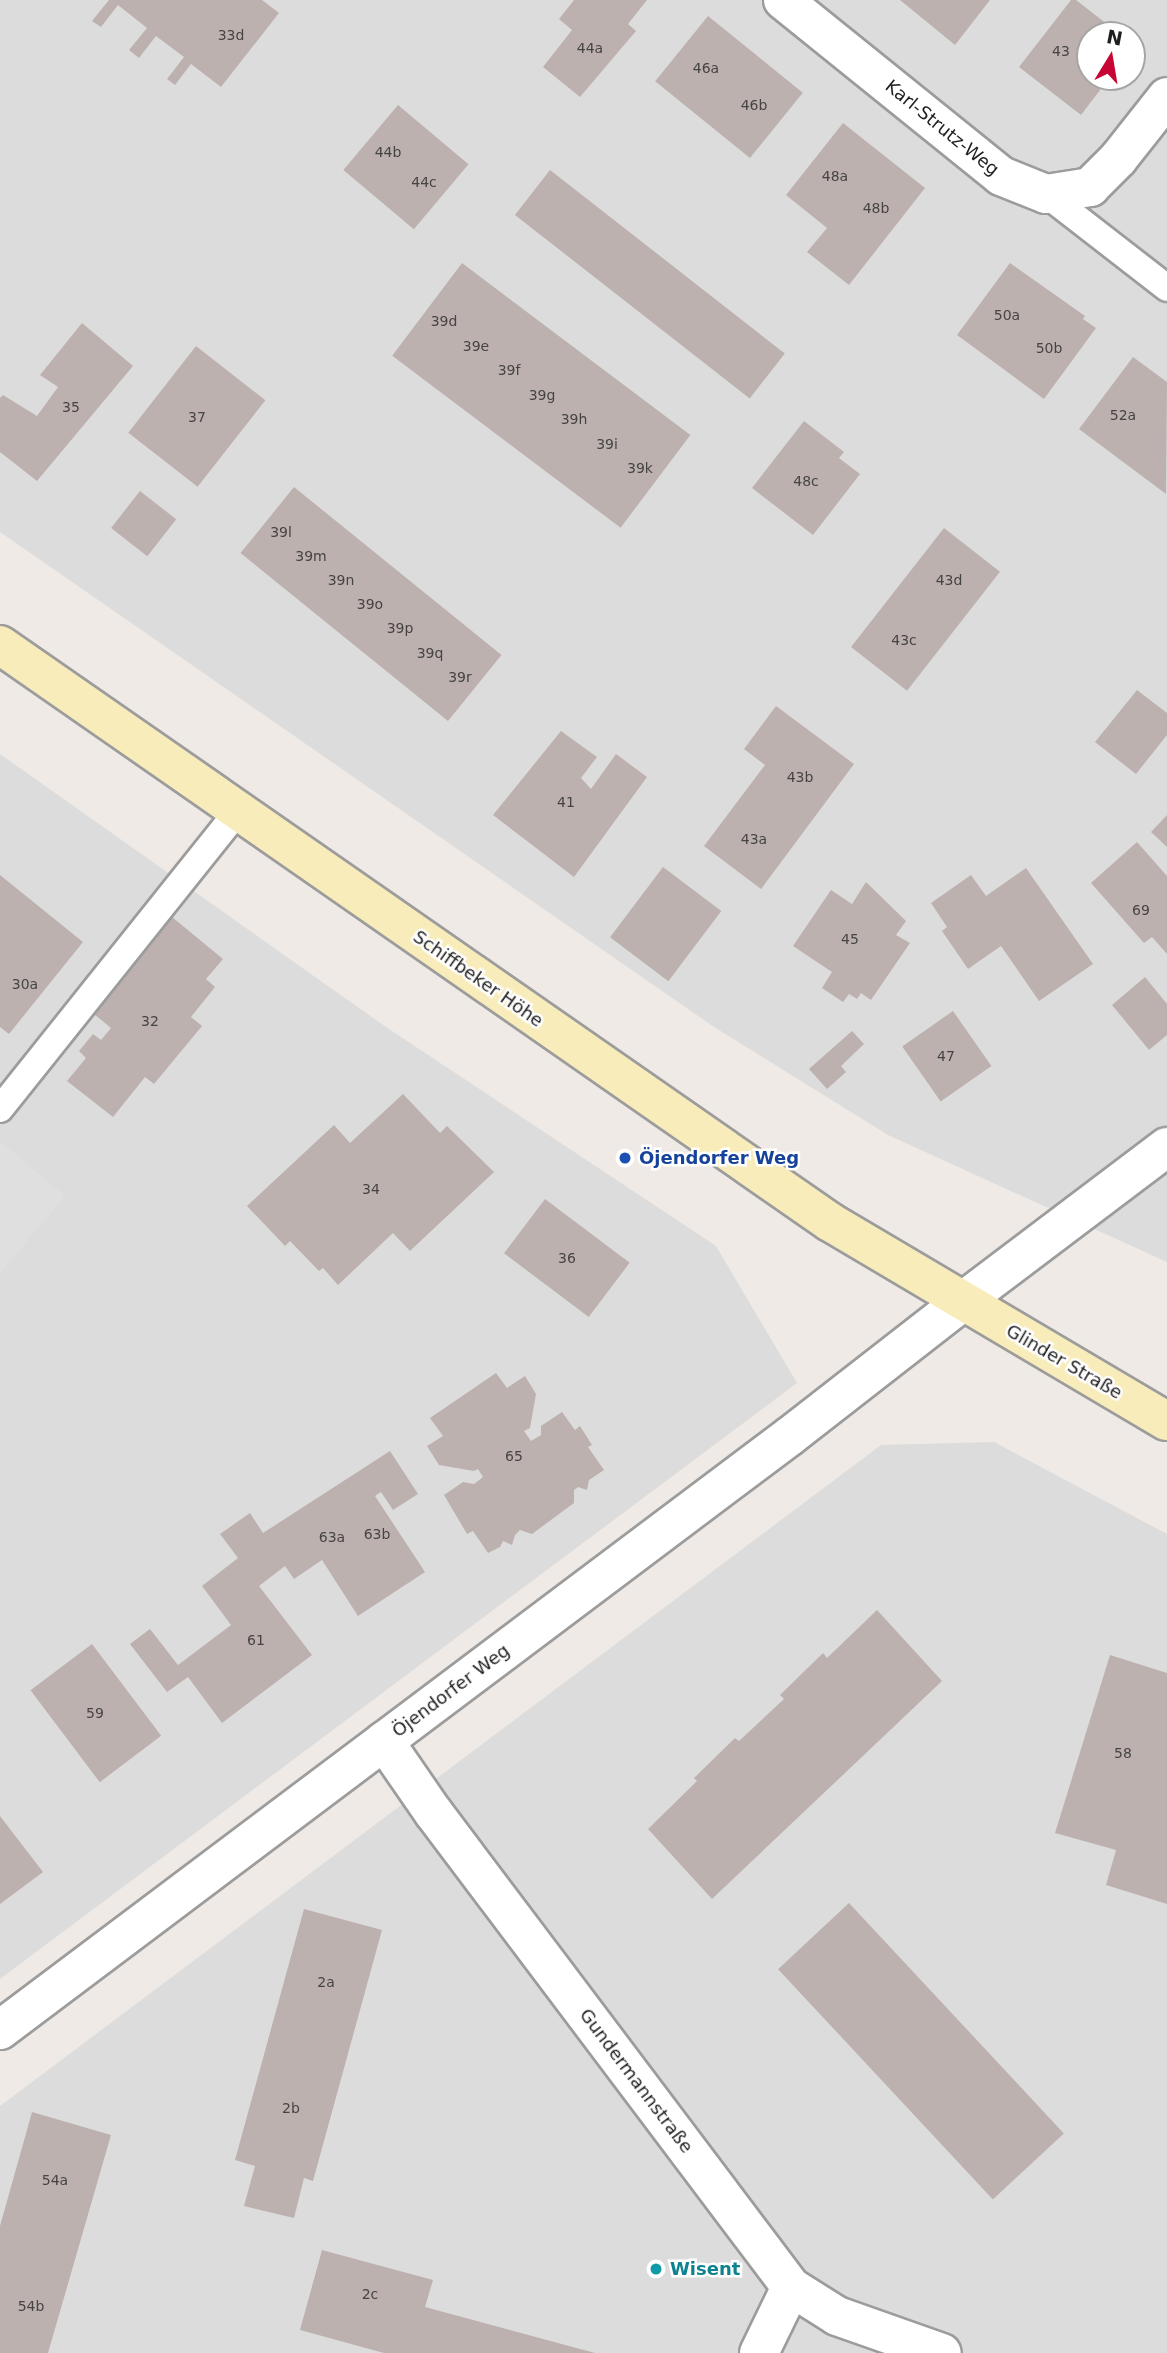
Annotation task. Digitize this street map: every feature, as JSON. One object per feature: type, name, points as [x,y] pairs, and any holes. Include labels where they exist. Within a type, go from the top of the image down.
[{"type":"main road","name":"Schiffbeker Höhe","points":[[0,645],[830,1222],[962,1303]]},
{"type":"main road","name":"Glinder Straße","points":[[962,1303],[1167,1421]]},
{"type":"street","name":"Karl-Strutz-Weg","points":[[783,0],[1001,176],[1046,194]]},
{"type":"street","points":[[1046,194],[1090,187],[1118,159],[1167,97]]},
{"type":"street","name":"Öjendorfer Weg","points":[[0,2030],[1167,1147]]},
{"type":"street","name":"Gundermannstraße","points":[[384,1741],[433,1812],[791,2287],[836,2316],[942,2353]]},
{"type":"street","points":[[759,2353],[791,2287]]},
{"type":"lane","points":[[1046,194],[1167,288]]},
{"type":"lane","points":[[0,1109],[237,812]]},
{"type":"shaded area","points":[[0,0],[1167,0],[1167,1262],[888,1135],[714,1027],[0,532]]},
{"type":"shaded area","points":[[0,754],[386,1027],[716,1246],[797,1383],[0,1979]]},
{"type":"shaded area","points":[[0,1141],[65,1196],[0,1273]]},
{"type":"shaded area","points":[[994,1442],[1167,1534],[1167,2353],[0,2353],[0,2106],[881,1445]]},
{"type":"building","points":[[109,0],[262,0],[279,13],[221,87],[191,64],[175,85],[167,79],[184,57],[156,36],[139,58],[129,50],[147,28],[118,5],[101,27],[92,21]]},
{"type":"building","points":[[574,0],[647,0],[628,24],[636,31],[580,97],[543,67],[572,30],[559,19]]},
{"type":"building","points":[[900,0],[990,0],[955,45]]},
{"type":"building","points":[[1071,0],[1076,0],[1103,21],[1076,21],[1076,91],[1099,91],[1081,115],[1019,67]]},
{"type":"building","points":[[708,16],[803,93],[750,158],[655,81]]},
{"type":"building","points":[[398,105],[468,164],[414,229],[343,170]]},
{"type":"building","points":[[843,123],[925,188],[849,285],[807,252],[827,228],[786,195]]},
{"type":"building","points":[[550,170],[785,353],[750,398],[515,215]]},
{"type":"building","points":[[462,263],[690,435],[621,528],[392,356]]},
{"type":"building","points":[[1010,263],[1085,316],[1083,319],[1096,328],[1044,399],[957,335]]},
{"type":"building","points":[[82,323],[133,366],[37,481],[0,452],[0,398],[3,395],[37,416],[58,387],[40,375]]},
{"type":"building","points":[[196,346],[265,400],[198,487],[128,433]]},
{"type":"building","points":[[1133,357],[1167,382],[1166,494],[1079,429]]},
{"type":"building","points":[[804,421],[844,452],[839,458],[860,474],[813,535],[752,488]]},
{"type":"building","points":[[294,487],[501,655],[448,721],[241,553]]},
{"type":"building","points":[[140,491],[176,519],[147,556],[111,528]]},
{"type":"building","points":[[944,528],[1000,572],[907,691],[851,647]]},
{"type":"building","points":[[1137,690],[1167,713],[1167,735],[1136,774],[1095,742]]},
{"type":"building","points":[[776,706],[854,764],[761,889],[704,846],[765,765],[744,749]]},
{"type":"building","points":[[561,731],[597,757],[581,778],[591,789],[616,754],[647,777],[574,877],[493,815]]},
{"type":"building","points":[[1167,815],[1167,847],[1151,832]]},
{"type":"building","points":[[1137,842],[1167,876],[1167,954],[1152,937],[1144,943],[1091,883]]},
{"type":"building","points":[[663,867],[721,911],[668,981],[610,937]]},
{"type":"building","points":[[1026,868],[1093,964],[1039,1001],[1001,946],[968,969],[942,931],[947,927],[931,903],[971,875],[986,896]]},
{"type":"building","points":[[0,875],[83,942],[9,1034],[0,1027]]},
{"type":"building","points":[[866,882],[906,921],[896,935],[910,943],[871,1000],[861,993],[857,999],[849,994],[843,1002],[822,988],[832,972],[793,946],[831,890],[852,904]]},
{"type":"building","points":[[172,917],[223,959],[206,979],[215,987],[191,1017],[202,1026],[154,1084],[145,1077],[113,1117],[67,1081],[86,1058],[79,1051],[93,1034],[101,1040],[111,1028],[94,1014]]},
{"type":"building","points":[[1145,977],[1167,1004],[1167,1035],[1149,1050],[1112,1005]]},
{"type":"building","points":[[953,1011],[991,1066],[941,1101],[902,1047]]},
{"type":"building","points":[[852,1031],[864,1044],[841,1066],[846,1072],[827,1089],[809,1069]]},
{"type":"building","points":[[403,1094],[440,1133],[447,1126],[494,1172],[410,1251],[393,1233],[338,1285],[323,1268],[319,1271],[290,1241],[285,1246],[247,1206],[334,1125],[350,1143]]},
{"type":"building","points":[[545,1199],[630,1263],[589,1317],[504,1253]]},
{"type":"building","points":[[496,1373],[507,1388],[525,1376],[536,1394],[530,1428],[524,1431],[531,1441],[541,1435],[541,1426],[562,1412],[575,1430],[580,1426],[592,1445],[588,1447],[604,1470],[589,1480],[587,1490],[578,1487],[574,1490],[574,1503],[532,1534],[520,1530],[512,1545],[503,1541],[500,1547],[488,1553],[473,1531],[467,1534],[444,1495],[463,1482],[474,1484],[483,1477],[478,1469],[474,1471],[439,1465],[427,1446],[443,1436],[430,1418]]},
{"type":"building","points":[[390,1451],[418,1494],[393,1510],[381,1492],[375,1496],[425,1572],[358,1616],[322,1560],[294,1579],[285,1566],[259,1586],[312,1655],[222,1723],[188,1677],[167,1692],[130,1644],[150,1629],[178,1665],[231,1625],[202,1586],[238,1558],[220,1534],[250,1513],[263,1533]]},
{"type":"building","points":[[877,1610],[942,1681],[712,1899],[648,1829],[697,1781],[694,1778],[735,1738],[739,1741],[784,1699],[780,1695],[823,1653],[827,1658]]},
{"type":"building","points":[[92,1644],[161,1736],[100,1782],[31,1690]]},
{"type":"building","points":[[1110,1655],[1167,1673],[1167,1904],[1106,1885],[1116,1850],[1055,1833]]},
{"type":"building","points":[[0,1816],[43,1872],[0,1904]]},
{"type":"building","points":[[849,1903],[1064,2133],[993,2200],[778,1969]]},
{"type":"building","points":[[304,1909],[382,1930],[313,2181],[304,2178],[294,2218],[244,2206],[255,2166],[235,2160]]},
{"type":"building","points":[[32,2112],[111,2135],[48,2353],[0,2353],[0,2226]]},
{"type":"building","points":[[322,2250],[433,2280],[425,2307],[595,2353],[384,2353],[300,2330]]},
{"type":"place","name":"Öjendorfer Weg","points":[[625,1158]]},
{"type":"place","name":"Wisent","points":[[656,2269]]}]
